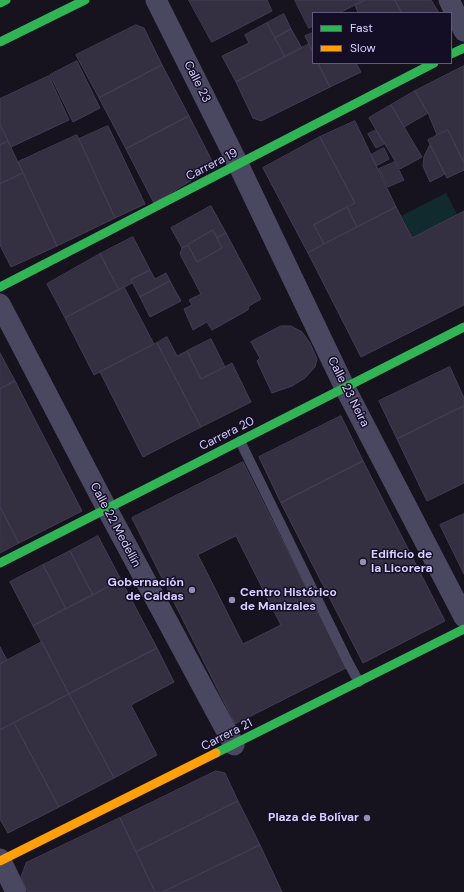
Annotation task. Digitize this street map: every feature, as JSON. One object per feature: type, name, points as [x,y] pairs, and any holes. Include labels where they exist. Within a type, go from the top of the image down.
[{"type":"main road","points":[[0,3],[6,0]]},
{"type":"main road","points":[[0,42],[85,0]]},
{"type":"main road","points":[[452,54],[464,48]]},
{"type":"main road","name":"Carrera 19","points":[[0,287],[432,64]]},
{"type":"main road","name":"Carrera 20","points":[[0,563],[464,327]]},
{"type":"main road","name":"Carrera 21","points":[[0,861],[464,629]]},
{"type":"street","name":"Calle 23","points":[[156,0],[238,164]]},
{"type":"street","points":[[448,0],[464,32]]},
{"type":"street","name":"Calle 23 Neira","points":[[238,164],[345,388],[464,617]]},
{"type":"street","name":"Calle 22 Medellín","points":[[0,304],[106,509],[234,745]]},
{"type":"street","points":[[0,861],[16,892]]},
{"type":"lane","points":[[240,441],[348,664],[359,682]]},
{"type":"green space","points":[[446,193],[457,214],[412,238],[401,216]]},
{"type":"building","points":[[189,0],[267,0],[272,11],[212,42]]},
{"type":"building","points":[[295,0],[365,0],[341,12],[312,12],[312,26],[309,28]]},
{"type":"building","points":[[365,0],[395,0],[401,12],[358,12],[355,5]]},
{"type":"building","points":[[395,0],[431,0],[438,12],[401,12]]},
{"type":"building","points":[[284,14],[291,29],[275,38],[267,23]]},
{"type":"building","points":[[267,23],[285,57],[236,82],[222,56],[249,43],[245,35]]},
{"type":"building","points":[[136,25],[144,28],[162,65],[99,98],[76,55]]},
{"type":"building","points":[[291,29],[302,48],[285,57],[275,38]]},
{"type":"building","points":[[312,33],[312,50],[305,36]]},
{"type":"building","points":[[309,44],[312,50],[312,64],[318,64],[330,87],[261,121],[253,118],[236,82]]},
{"type":"building","points":[[77,61],[100,108],[73,122],[50,75]]},
{"type":"building","points":[[318,64],[357,64],[361,72],[330,87]]},
{"type":"building","points":[[162,65],[189,116],[126,149],[99,98]]},
{"type":"building","points":[[464,66],[464,163],[448,130],[437,135],[428,113],[415,91]]},
{"type":"building","points":[[49,76],[69,120],[11,147],[0,124],[0,99]]},
{"type":"building","points":[[415,91],[428,113],[404,127],[391,105]]},
{"type":"building","points":[[391,105],[422,157],[400,169],[369,118]]},
{"type":"building","points":[[189,116],[211,159],[210,169],[154,203],[126,149]]},
{"type":"building","points":[[355,121],[396,207],[357,227],[347,207],[355,203],[320,137]]},
{"type":"building","points":[[0,124],[8,141],[0,145]]},
{"type":"building","points":[[108,126],[145,204],[115,218],[79,139]]},
{"type":"building","points":[[376,130],[384,144],[376,148],[368,134]]},
{"type":"building","points":[[448,130],[464,163],[464,170],[447,178],[428,140]]},
{"type":"building","points":[[77,135],[115,218],[57,246],[18,162]]},
{"type":"building","points":[[320,137],[355,203],[314,225],[324,244],[308,253],[263,168]]},
{"type":"building","points":[[8,141],[23,173],[0,184],[0,145]]},
{"type":"building","points":[[430,145],[445,174],[430,182],[423,166],[424,157]]},
{"type":"building","points":[[384,148],[389,159],[376,166],[371,155]]},
{"type":"building","points":[[395,162],[404,180],[388,187],[379,169]]},
{"type":"building","points":[[23,173],[57,246],[11,267],[0,245],[0,184]]},
{"type":"building","points":[[211,206],[226,233],[217,238],[213,230],[182,248],[171,228]]},
{"type":"building","points":[[347,207],[357,227],[324,244],[314,225]]},
{"type":"building","points":[[396,207],[412,238],[464,211],[464,305],[361,357],[308,253]]},
{"type":"building","points":[[213,230],[222,248],[197,262],[188,245]]},
{"type":"building","points":[[226,233],[261,299],[249,306],[248,310],[212,330],[207,322],[193,330],[184,309],[192,305],[189,300],[201,294],[180,254],[182,248],[188,245],[197,262],[222,248],[217,238]]},
{"type":"building","points":[[133,237],[150,270],[131,280],[132,283],[119,290],[100,254]]},
{"type":"building","points":[[100,254],[119,290],[65,318],[47,284]]},
{"type":"building","points":[[150,270],[155,279],[166,273],[170,281],[140,297],[131,280]]},
{"type":"building","points":[[170,281],[181,301],[150,317],[140,297]]},
{"type":"building","points":[[124,287],[154,344],[94,375],[65,318]]},
{"type":"building","points":[[281,326],[291,326],[302,332],[310,343],[317,359],[315,367],[305,378],[292,386],[272,393],[257,361],[260,358],[251,342]]},
{"type":"building","points":[[167,337],[177,356],[187,351],[201,379],[232,363],[251,402],[201,427],[157,343]]},
{"type":"building","points":[[211,339],[225,367],[201,379],[187,351]]},
{"type":"building","points":[[157,343],[201,427],[143,457],[100,372]]},
{"type":"building","points":[[0,353],[15,381],[0,389]]},
{"type":"building","points":[[450,367],[464,398],[464,406],[397,439],[379,401]]},
{"type":"building","points":[[15,381],[82,511],[19,543],[0,507],[0,389]]},
{"type":"building","points":[[464,406],[464,483],[427,501],[397,439]]},
{"type":"building","points":[[341,416],[363,461],[281,503],[259,457]]},
{"type":"building","name":"Edificio de la Licorera","points":[[363,461],[445,621],[363,663],[281,503]]},
{"type":"building","name":"Gobernación de Caldas","points":[[243,462],[346,668],[235,724],[132,518]],"holes":[[[236,536],[281,625],[243,644],[198,555]]]},
{"type":"building","points":[[0,507],[19,543],[0,553]]},
{"type":"building","points":[[464,514],[464,574],[440,525]]},
{"type":"building","points":[[98,536],[121,580],[93,595],[70,551]]},
{"type":"building","points":[[70,551],[93,595],[66,609],[43,565]]},
{"type":"building","points":[[43,565],[66,609],[33,626],[10,582]]},
{"type":"building","points":[[121,580],[157,648],[69,694],[33,626]]},
{"type":"building","points":[[42,642],[69,694],[0,730],[0,664]]},
{"type":"building","points":[[0,647],[7,660],[0,664]]},
{"type":"building","points":[[157,648],[174,682],[131,705],[157,755],[114,778],[69,694]]},
{"type":"building","points":[[69,694],[114,778],[59,807],[14,723]]},
{"type":"building","points":[[14,723],[59,807],[8,833],[0,819],[0,730]]},
{"type":"building","points":[[216,771],[225,773],[238,801],[136,852],[120,818]]},
{"type":"building","points":[[238,801],[260,845],[163,892],[155,892],[136,852]]},
{"type":"building","points":[[120,818],[155,892],[28,892],[21,877],[26,863]]},
{"type":"building","points":[[260,845],[282,892],[163,892]]},
{"type":"traffic: fast","points":[[0,3],[6,0]]},
{"type":"traffic: fast","points":[[0,42],[85,0]]},
{"type":"traffic: fast","points":[[452,54],[464,48]]},
{"type":"traffic: fast","points":[[0,287],[432,64]]},
{"type":"traffic: fast","points":[[0,563],[464,327]]},
{"type":"traffic: fast","points":[[216,753],[464,629]]},
{"type":"traffic: slow","points":[[0,861],[216,753]]},
{"type":"place","name":"Edificio de la Licorera","points":[[363,562]]},
{"type":"place","name":"Gobernación de Caldas","points":[[192,590]]},
{"type":"place","name":"Centro Histórico de Manizales","points":[[232,600]]},
{"type":"place","name":"Plaza de Bolívar","points":[[367,818]]}]
